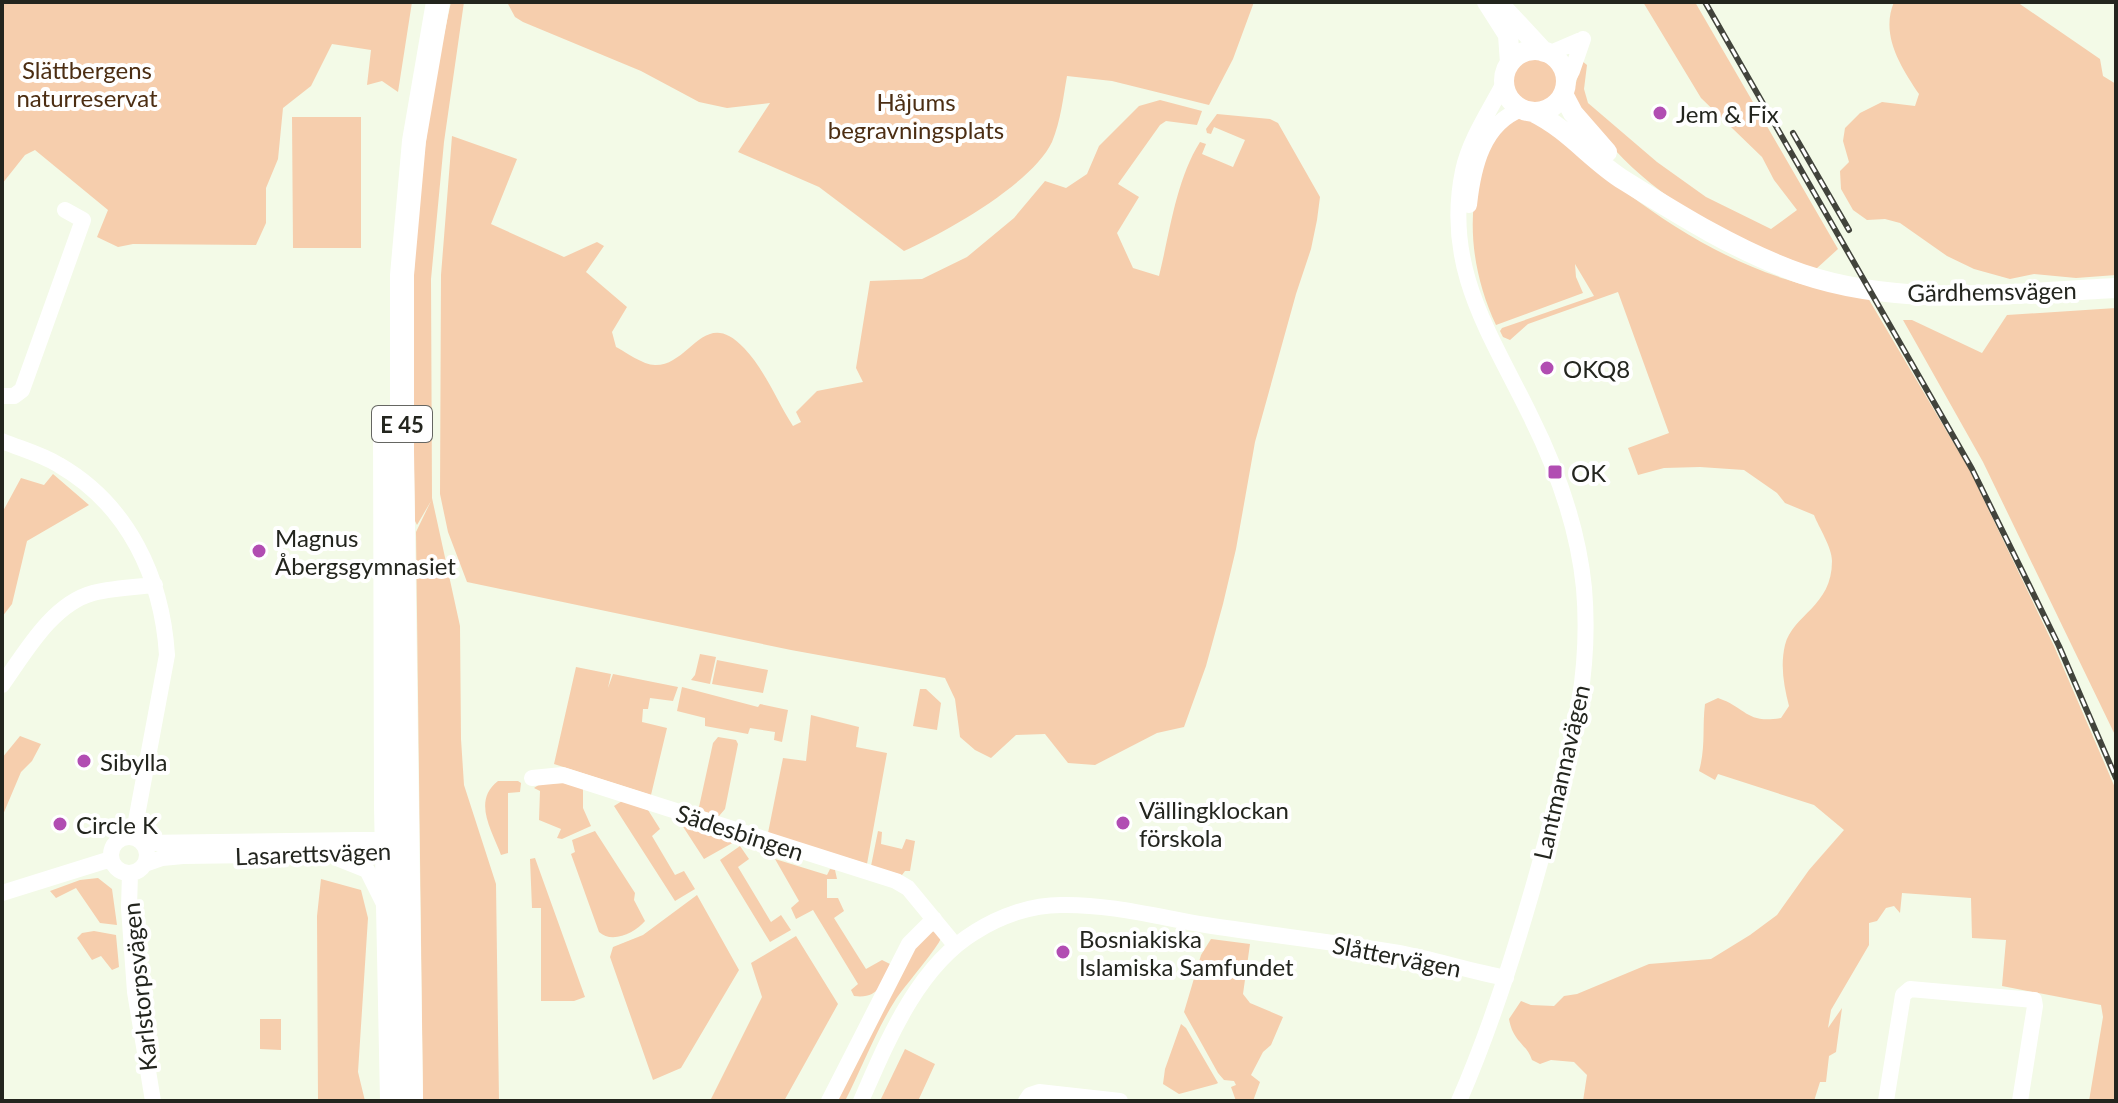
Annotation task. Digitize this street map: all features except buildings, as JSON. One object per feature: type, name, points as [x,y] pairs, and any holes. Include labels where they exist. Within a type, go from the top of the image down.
[{"type":"highway","name":"E 45","points":[[411,1101],[394,848],[386,807],[385,481],[388,276],[400,140],[423,2]]},
{"type":"highway","name":"E 45","points":[[392,1101],[388,914],[394,848],[402,275],[416,125],[438,2]]},
{"type":"main road","points":[[1487,2],[1508,35],[1510,63],[1504,83],[1509,99],[1527,111],[1547,110],[1564,88],[1561,65],[1499,2]]},
{"type":"main road","points":[[1510,63],[1525,52],[1546,53]]},
{"type":"main road","name":"Gärdhemsvägen","points":[[1564,88],[1573,113],[1594,139],[1650,194]]},
{"type":"main road","name":"Gärdhemsvägen","points":[[1527,111],[1559,127],[1622,180],[1748,252],[1804,274],[1857,287],[1923,295],[2116,288]]},
{"type":"street","points":[[1546,53],[1583,39],[1564,88]]},
{"type":"street","name":"Lantmannavägen","points":[[1459,1101],[1489,1033],[1537,875],[1577,728],[1586,658],[1580,558],[1563,491],[1531,416],[1477,311],[1458,243],[1463,168],[1504,83]]},
{"type":"street","name":"Lantmannavägen","points":[[1464,262],[1470,194],[1478,160],[1491,131],[1501,119],[1527,111]]},
{"type":"street","points":[[2,396],[19,394],[22,390],[74,247],[83,220],[65,210]]},
{"type":"street","name":"Karlstorpsvägen","points":[[2,441],[57,463],[91,488],[133,536],[147,562],[165,626],[167,655],[138,840],[147,854],[138,868],[129,908],[135,992],[153,1101]]},
{"type":"street","points":[[2,685],[28,648],[68,604],[92,593],[155,585]]},
{"type":"street","name":"Sädesbingen","points":[[532,778],[563,775],[896,881],[908,888],[955,945]]},
{"type":"street","points":[[357,840],[370,831],[386,807]]},
{"type":"street","points":[[2,893],[111,859],[111,851],[118,841],[138,840]]},
{"type":"street","name":"Lasarettsvägen","points":[[138,840],[357,840],[394,848]]},
{"type":"street","name":"Lasarettsvägen","points":[[138,868],[162,858],[183,856],[320,854],[394,848]]},
{"type":"street","points":[[320,854],[353,862],[367,870],[388,914]]},
{"type":"street","name":"Karlstorpsvägen","points":[[111,859],[116,868],[138,868]]},
{"type":"street","name":"Slåttervägen","points":[[861,1101],[923,980],[955,945],[975,931],[1020,911],[1043,906],[1086,906],[1402,954],[1506,978]]},
{"type":"street","points":[[829,1101],[909,944],[917,932],[934,919]]},
{"type":"street","points":[[1886,1101],[1906,991],[2034,1000],[2020,1101]]},
{"type":"street","points":[[1026,1101],[1030,1095],[1039,1092],[1120,1101]]},
{"type":"green space","name":"Slättbergens naturreservat","points":[[2,2],[412,2],[398,92],[382,81],[367,85],[371,50],[332,44],[311,86],[283,108],[278,159],[266,188],[266,223],[256,245],[133,244],[118,247],[97,237],[108,210],[35,150],[25,155],[2,184]]},
{"type":"green space","points":[[451,2],[464,2],[444,142],[431,279],[432,498],[460,626],[464,785],[496,884],[499,1101],[423,1101],[416,532],[431,501],[417,525],[413,303],[424,151]]},
{"type":"green space","name":"Håjums begravningsplats","points":[[507,2],[1254,2],[1233,59],[1209,105],[1112,81],[1067,76],[1055,134],[1042,158],[986,205],[904,251],[819,187],[738,152],[770,103],[727,108],[699,102],[641,71],[523,22],[515,17]]},
{"type":"green space","points":[[1643,2],[1695,2],[1838,249],[1816,269],[1734,235],[1682,206],[1615,150],[1572,97],[1582,61],[1587,65],[1584,89],[1588,103],[1657,162],[1706,197],[1771,229],[1797,210],[1774,180],[1762,157],[1701,98]]},
{"type":"green space","points":[[1894,2],[2017,2],[2100,59],[2103,76],[2116,84],[2116,275],[2076,278],[2034,274],[2010,279],[1974,269],[1947,256],[1900,223],[1885,219],[1867,220],[1853,210],[1841,189],[1840,171],[1849,162],[1843,141],[1845,128],[1860,113],[1882,102],[1915,106],[1919,94],[1894,50],[1889,26]]},
{"type":"green space","points":[[1535,56],[1552,64],[1560,81],[1552,98],[1535,106],[1518,98],[1510,81],[1518,64]]},
{"type":"green space","points":[[1160,100],[1202,111],[1197,125],[1166,121],[1160,125],[1118,184],[1139,197],[1117,233],[1133,268],[1159,276],[1179,189],[1200,142],[1206,144],[1202,154],[1233,167],[1245,140],[1214,127],[1211,134],[1207,133],[1206,129],[1217,114],[1270,119],[1278,123],[1320,197],[1311,249],[1255,442],[1223,604],[1206,666],[1184,727],[1157,733],[1095,765],[1068,763],[1045,734],[1016,735],[991,758],[960,737],[955,699],[945,678],[791,650],[467,582],[448,532],[440,494],[441,275],[452,136],[517,159],[491,224],[564,257],[597,242],[604,246],[586,272],[627,307],[612,332],[616,347],[640,361],[655,365],[678,357],[707,335],[718,333],[730,336],[758,366],[793,426],[801,422],[796,412],[817,391],[863,382],[856,368],[870,281],[922,279],[967,257],[1014,218],[1045,181],[1066,188],[1087,174],[1099,146],[1139,106]]},
{"type":"green space","points":[[292,117],[361,117],[361,248],[293,248]]},
{"type":"green space","points":[[1520,117],[1534,119],[1652,211],[1716,250],[1785,279],[1868,298],[1969,469],[2054,646],[2116,790],[2116,1101],[2089,1101],[2103,1017],[2101,1005],[2002,986],[2006,940],[1972,938],[1971,898],[1902,893],[1900,913],[1894,906],[1886,908],[1877,921],[1869,923],[1869,945],[1831,1010],[1828,1028],[1842,1008],[1836,1052],[1829,1056],[1826,1082],[1820,1082],[1814,1101],[1583,1101],[1587,1075],[1574,1062],[1551,1060],[1540,1064],[1532,1060],[1513,1033],[1509,1019],[1521,1001],[1531,1005],[1554,1006],[1564,996],[1577,994],[1649,964],[1711,959],[1777,915],[1809,870],[1844,830],[1814,805],[1718,774],[1715,780],[1699,771],[1705,704],[1718,698],[1760,719],[1781,718],[1789,706],[1783,668],[1785,645],[1789,634],[1819,600],[1830,577],[1832,561],[1828,544],[1814,515],[1785,503],[1777,493],[1744,470],[1664,468],[1638,475],[1628,448],[1669,433],[1618,292],[1528,324],[1510,340],[1503,337],[1502,328],[1594,296],[1575,264],[1576,277],[1583,293],[1496,325],[1478,273],[1473,237],[1474,201],[1479,176],[1497,129]]},
{"type":"green space","points":[[2116,308],[2116,737],[1983,462],[1903,320],[1912,320],[1982,353],[2007,315]]},
{"type":"green space","points":[[53,474],[89,505],[27,541],[12,604],[2,617],[2,513],[21,478],[44,485]]},
{"type":"green space","points":[[700,654],[716,657],[710,684],[691,680]]},
{"type":"green space","points":[[717,660],[768,670],[763,693],[712,684]]},
{"type":"green space","points":[[576,667],[611,674],[608,688],[613,674],[678,687],[673,701],[650,698],[648,709],[643,709],[642,722],[667,728],[651,795],[554,764]]},
{"type":"green space","points":[[682,687],[758,707],[760,704],[788,710],[782,742],[774,740],[775,732],[750,728],[748,734],[705,726],[705,718],[677,711]]},
{"type":"green space","points":[[920,689],[926,689],[941,703],[937,730],[913,726]]},
{"type":"green space","points":[[811,715],[859,727],[856,747],[887,753],[867,864],[768,833],[783,758],[806,761]]},
{"type":"green space","points":[[20,736],[41,744],[32,761],[21,772],[2,817],[2,758]]},
{"type":"green space","points":[[718,737],[736,740],[738,744],[725,809],[719,816],[699,807],[713,743]]},
{"type":"green space","points":[[498,781],[521,783],[520,792],[508,793],[508,853],[501,855],[485,807],[490,789]]},
{"type":"green space","points":[[564,783],[583,789],[583,808],[591,826],[562,839],[557,838],[561,829],[539,820],[540,791],[534,788],[540,784]]},
{"type":"green space","points":[[622,801],[648,810],[660,829],[652,836],[675,875],[684,871],[695,889],[675,901],[614,806]]},
{"type":"green space","points":[[680,822],[692,823],[690,829],[721,839],[724,833],[736,837],[736,841],[704,859]]},
{"type":"green space","points":[[595,831],[635,893],[634,900],[645,921],[623,936],[610,937],[599,932],[571,854],[575,852],[572,840]]},
{"type":"green space","points":[[878,831],[882,832],[881,844],[902,849],[906,839],[915,841],[910,871],[902,875],[871,866]]},
{"type":"green space","points":[[740,846],[749,859],[738,867],[771,922],[781,915],[791,930],[770,942],[720,860]]},
{"type":"green space","points":[[535,858],[585,997],[574,1001],[541,1001],[541,908],[532,908],[530,859]]},
{"type":"green space","points":[[775,859],[827,875],[830,869],[835,870],[837,879],[827,879],[827,898],[838,898],[844,911],[834,918],[866,969],[882,960],[890,964],[878,989],[869,995],[854,996],[851,990],[858,984],[813,910],[796,919],[791,908],[799,901]]},
{"type":"green space","points":[[98,878],[112,889],[117,925],[100,923],[76,888],[56,898],[50,891],[80,880]]},
{"type":"green space","points":[[321,879],[361,890],[368,918],[358,1072],[365,1101],[318,1101],[317,916]]},
{"type":"green space","points":[[697,895],[739,970],[681,1068],[653,1080],[610,957],[613,947],[643,935]]},
{"type":"green space","points":[[94,931],[116,935],[119,967],[112,970],[101,956],[92,960],[77,938],[82,933]]},
{"type":"green space","points":[[931,931],[941,938],[939,942],[889,1011],[845,1101],[833,1101],[923,933]]},
{"type":"green space","points":[[796,936],[838,1004],[784,1101],[710,1101],[762,997],[751,963]]},
{"type":"green space","points":[[1211,939],[1250,944],[1243,994],[1250,1003],[1283,1017],[1271,1045],[1263,1052],[1251,1075],[1260,1082],[1253,1101],[1236,1101],[1231,1087],[1236,1085],[1234,1081],[1224,1080],[1218,1073],[1184,1012],[1201,955]]},
{"type":"green space","points":[[260,1019],[281,1019],[281,1050],[260,1049]]},
{"type":"green space","points":[[1181,1024],[1218,1083],[1179,1094],[1163,1084]]},
{"type":"green space","points":[[905,1049],[935,1064],[918,1101],[880,1101]]},
{"type":"railway","points":[[1705,2],[1972,469],[2059,646],[2116,778]]},
{"type":"railway","points":[[1793,133],[1849,230]]},
{"type":"place","name":"Jem & Fix","points":[[1660,113]]},
{"type":"place","name":"OKQ8","points":[[1547,368]]},
{"type":"place","name":"OK","points":[[1555,472]]},
{"type":"place","name":"Magnus Åbergsgymnasiet","points":[[259,551]]},
{"type":"place","name":"Sibylla","points":[[84,761]]},
{"type":"place","name":"Vällingklockan förskola","points":[[1123,823]]},
{"type":"place","name":"Circle K","points":[[60,824]]},
{"type":"place","name":"Bosniakiska Islamiska Samfundet","points":[[1063,952]]}]
